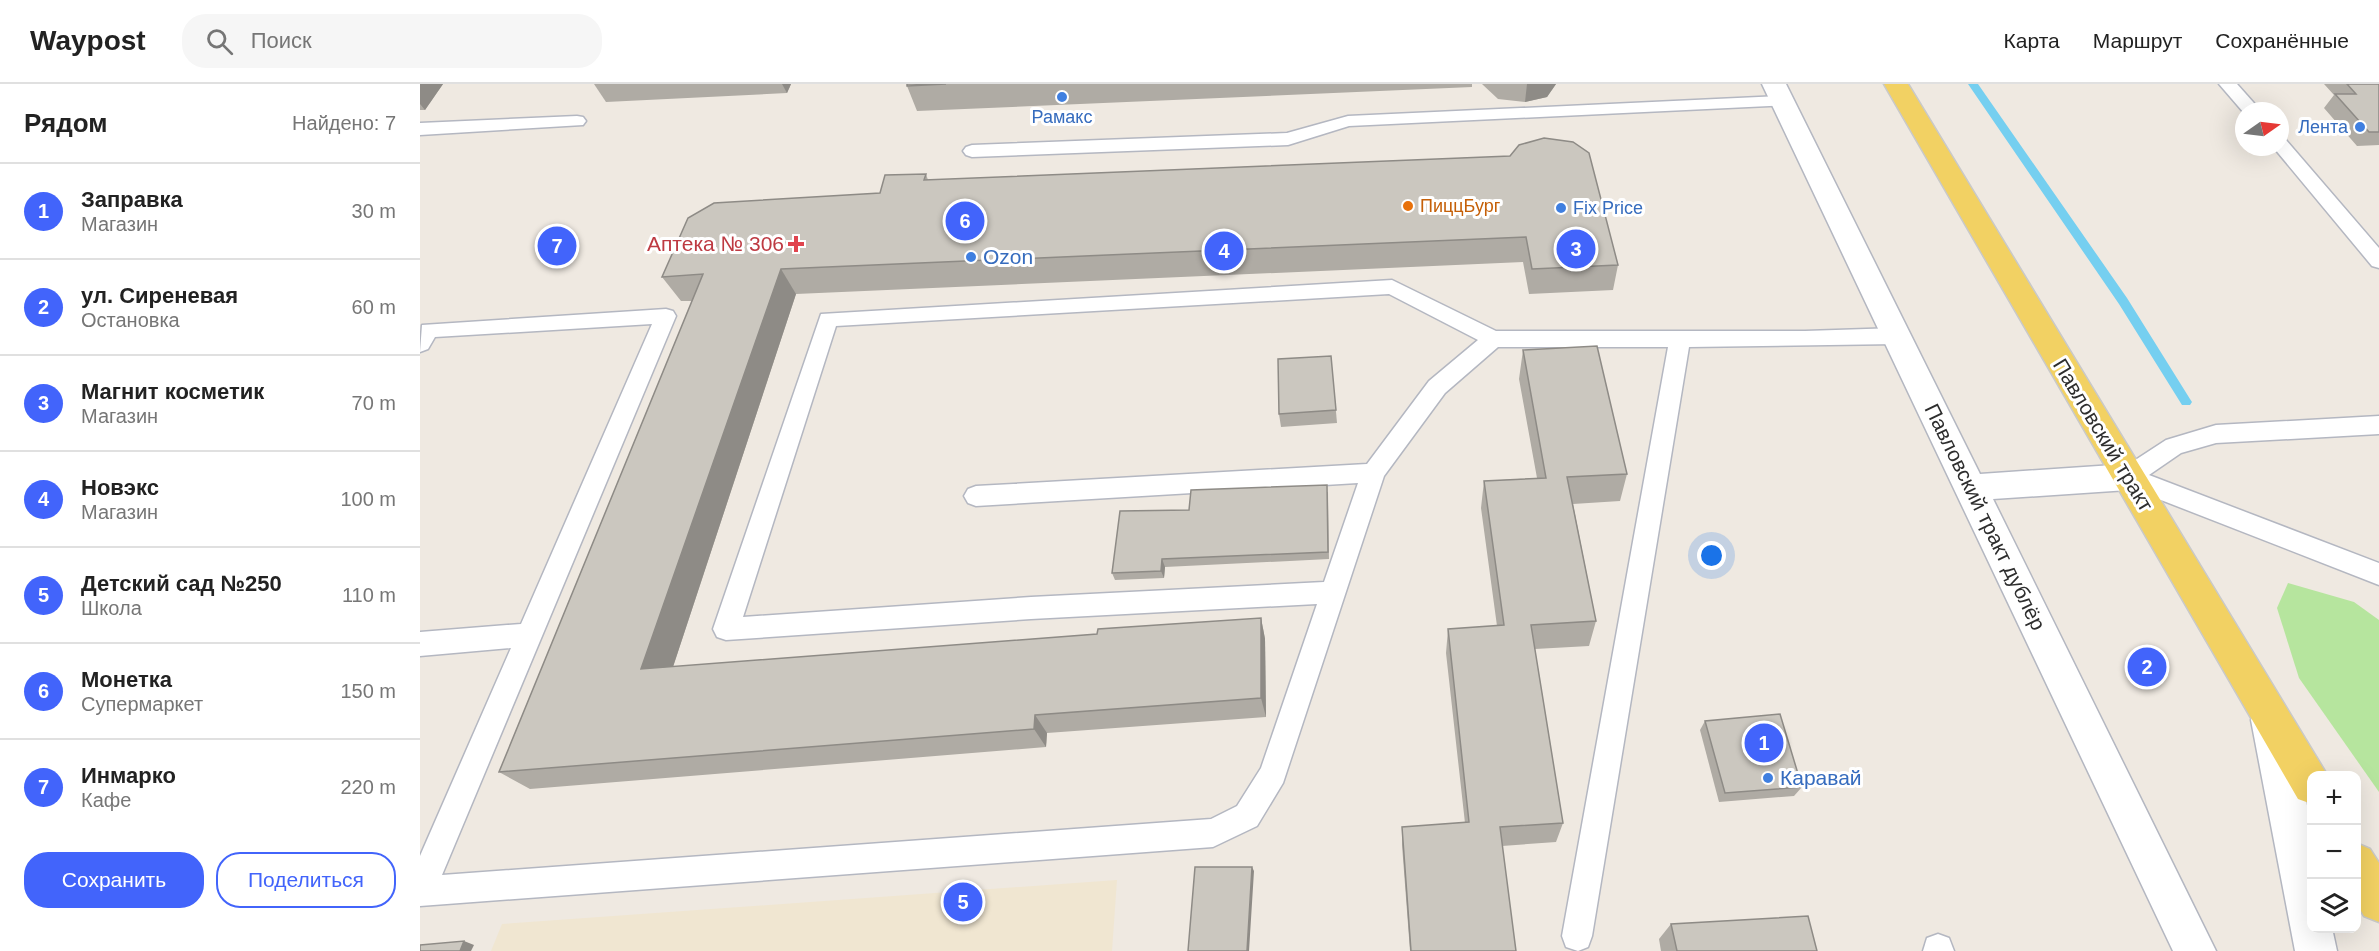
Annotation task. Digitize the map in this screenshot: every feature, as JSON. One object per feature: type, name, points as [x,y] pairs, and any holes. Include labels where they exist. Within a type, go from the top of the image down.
[{"type":"main road","name":"Павловский тракт","points":[[1896,84],[2307,778]]},
{"type":"main road","points":[[2361,871],[2379,901]]},
{"type":"street","name":"Павловский тракт дублёр","points":[[1778,93],[2195,951]]},
{"type":"street","points":[[1971,488],[2128,477]]},
{"type":"street","points":[[2268,712],[2316,951]]},
{"type":"lane","points":[[2228,84],[2244,102]]},
{"type":"lane","points":[[972,151],[1288,139],[1348,121],[1778,93]]},
{"type":"lane","points":[[420,129],[577,121]]},
{"type":"lane","points":[[2289,155],[2379,261]]},
{"type":"lane","points":[[1334,592],[1031,608],[726,628],[828,319],[1392,287],[1493,339],[1897,336]]},
{"type":"lane","points":[[420,344],[429,330],[666,316],[420,891],[1213,833],[1247,816],[1274,774],[1373,473],[1437,387],[1493,339]]},
{"type":"lane","points":[[1577,936],[1680,338]]},
{"type":"lane","points":[[2128,477],[2174,446],[2216,434],[2379,425]]},
{"type":"lane","points":[[976,496],[1373,473]]},
{"type":"lane","points":[[2128,477],[2379,574]]},
{"type":"lane","points":[[420,644],[530,635]]},
{"type":"shaded area","points":[[1117,880],[1112,951],[491,951],[502,924]]},
{"type":"green space","points":[[2288,583],[2354,602],[2379,620],[2379,792],[2299,678],[2277,608]]},
{"type":"building","points":[[907,84],[946,84],[907,86]]},
{"type":"building","points":[[2347,84],[2379,84],[2379,132],[2369,132],[2335,94],[2356,94]]},
{"type":"building","points":[[1544,138],[1573,142],[1589,153],[1618,265],[1532,269],[1526,237],[781,269],[641,669],[1097,634],[1098,629],[1261,618],[1261,698],[1035,715],[1034,729],[499,772],[703,274],[662,277],[688,218],[714,203],[880,193],[885,175],[926,174],[924,180],[1510,156],[1519,145]]},
{"type":"building","points":[[1597,346],[1627,474],[1567,477],[1596,621],[1531,625],[1563,823],[1500,827],[1516,951],[1411,951],[1402,827],[1469,822],[1448,629],[1504,625],[1484,481],[1546,478],[1523,350]]},
{"type":"building","points":[[1331,356],[1336,410],[1279,414],[1278,359]]},
{"type":"building","points":[[1327,485],[1328,552],[1162,559],[1161,571],[1112,573],[1120,511],[1189,510],[1191,490]]},
{"type":"building","points":[[1780,714],[1802,787],[1725,793],[1705,721]]},
{"type":"building","points":[[1195,867],[1252,867],[1247,951],[1188,951]]},
{"type":"building","points":[[1808,916],[1817,951],[1677,951],[1671,924]]},
{"type":"building","points":[[464,941],[460,951],[420,951],[420,945]]},
{"type":"waterway","points":[[1973,84],[2123,301],[2186,402]]},
{"type":"place","name":"Рамакс","points":[[1062,97]]},
{"type":"place","name":"Лента","points":[[2360,127]]},
{"type":"place","name":"ПиццБург","points":[[1408,206]]},
{"type":"place","name":"Fix Price","points":[[1561,208]]},
{"type":"place","name":"Монетка","points":[[965,221]]},
{"type":"place","name":"Аптека № 306","points":[[796,244]]},
{"type":"place","name":"Инмарко","points":[[557,246]]},
{"type":"place","name":"Магнит косметик","points":[[1576,249]]},
{"type":"place","name":"Новэкс","points":[[1224,251]]},
{"type":"place","name":"Ozon","points":[[971,257]]},
{"type":"place","name":"ул. Сиреневая","points":[[2147,667]]},
{"type":"place","name":"Заправка","points":[[1764,743]]},
{"type":"place","name":"Каравай","points":[[1768,778]]},
{"type":"place","name":"Детский сад №250","points":[[963,902]]}]
